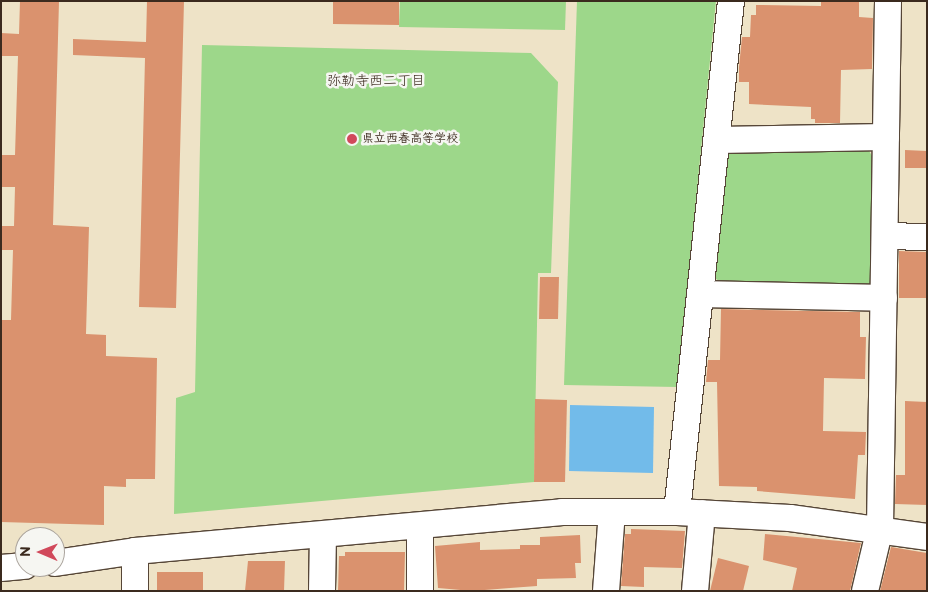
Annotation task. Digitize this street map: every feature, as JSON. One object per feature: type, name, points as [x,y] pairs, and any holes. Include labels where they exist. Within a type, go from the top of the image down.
[{"type":"street","points":[[696,591],[689,512],[700,294],[731,1]]},
{"type":"street","points":[[865,591],[880,528],[888,1]]},
{"type":"street","points":[[717,140],[886,137]]},
{"type":"street","points":[[885,236],[927,237]]},
{"type":"street","points":[[700,294],[884,298]]},
{"type":"street","points":[[65,560],[135,550],[322,535],[562,512],[689,512],[790,518],[880,528],[927,537]]},
{"type":"street","points":[[606,591],[612,512]]},
{"type":"street","points":[[420,526],[420,591]]},
{"type":"street","points":[[322,535],[322,591]]},
{"type":"street","points":[[135,550],[135,591]]},
{"type":"street","points":[[1,568],[15,567]]},
{"type":"green space","points":[[400,1],[566,1],[565,30],[399,27]]},
{"type":"green space","points":[[577,1],[716,1],[677,387],[564,385]]},
{"type":"green space","points":[[202,45],[531,53],[558,82],[551,273],[538,273],[534,482],[174,514],[176,398],[195,392]]},
{"type":"green space","points":[[735,146],[867,147],[872,156],[870,284],[859,289],[722,284],[714,277],[727,156]]},
{"type":"water","points":[[570,405],[654,407],[653,473],[569,471]]},
{"type":"building","points":[[20,1],[59,1],[53,225],[89,227],[86,334],[106,335],[106,356],[157,358],[155,479],[126,479],[126,487],[104,486],[104,525],[1,522],[1,320],[11,320],[13,250],[1,250],[1,226],[14,226],[15,187],[1,187],[1,155],[15,155],[18,56],[1,56],[1,33],[19,34]]},
{"type":"building","points":[[147,1],[184,1],[176,308],[139,307],[145,58],[73,55],[73,39],[146,42]]},
{"type":"building","points":[[333,1],[399,1],[399,25],[333,24]]},
{"type":"building","points":[[821,1],[859,1],[859,17],[873,18],[872,69],[841,70],[840,123],[815,123],[815,119],[811,119],[811,107],[749,104],[749,82],[739,82],[739,67],[742,37],[750,37],[751,15],[756,15],[756,5],[821,6]]},
{"type":"building","points":[[905,150],[927,151],[927,168],[905,168]]},
{"type":"building","points":[[899,251],[927,252],[927,298],[899,298]]},
{"type":"building","points":[[540,277],[559,277],[558,319],[539,319]]},
{"type":"building","points":[[721,309],[860,312],[860,337],[866,337],[865,379],[824,378],[823,431],[866,432],[865,455],[858,455],[855,499],[757,491],[757,487],[719,486],[717,382],[706,382],[708,360],[720,360]]},
{"type":"building","points":[[535,399],[567,400],[565,482],[534,482]]},
{"type":"building","points":[[905,401],[927,402],[927,505],[895,504],[896,475],[905,475]]},
{"type":"building","points":[[631,529],[685,531],[682,568],[644,567],[644,587],[621,586],[625,534],[631,534]]},
{"type":"building","points":[[765,534],[861,543],[850,591],[792,591],[797,568],[763,560]]},
{"type":"building","points":[[580,535],[581,563],[575,563],[576,578],[537,579],[537,586],[472,591],[438,588],[435,546],[480,542],[480,550],[520,549],[520,545],[540,545],[540,537]]},
{"type":"building","points":[[891,547],[927,553],[927,591],[880,591]]},
{"type":"building","points":[[345,552],[405,552],[404,591],[338,591],[339,556],[345,556]]},
{"type":"building","points":[[718,558],[749,566],[743,591],[710,591]]},
{"type":"building","points":[[248,561],[285,561],[284,591],[245,591]]},
{"type":"building","points":[[157,572],[203,572],[203,591],[157,591]]},
{"type":"place","name":"県立西春高等学校","points":[[352,139]]},
{"type":"district","name":"弥勒寺西二丁目","points":[[376,81]]}]
